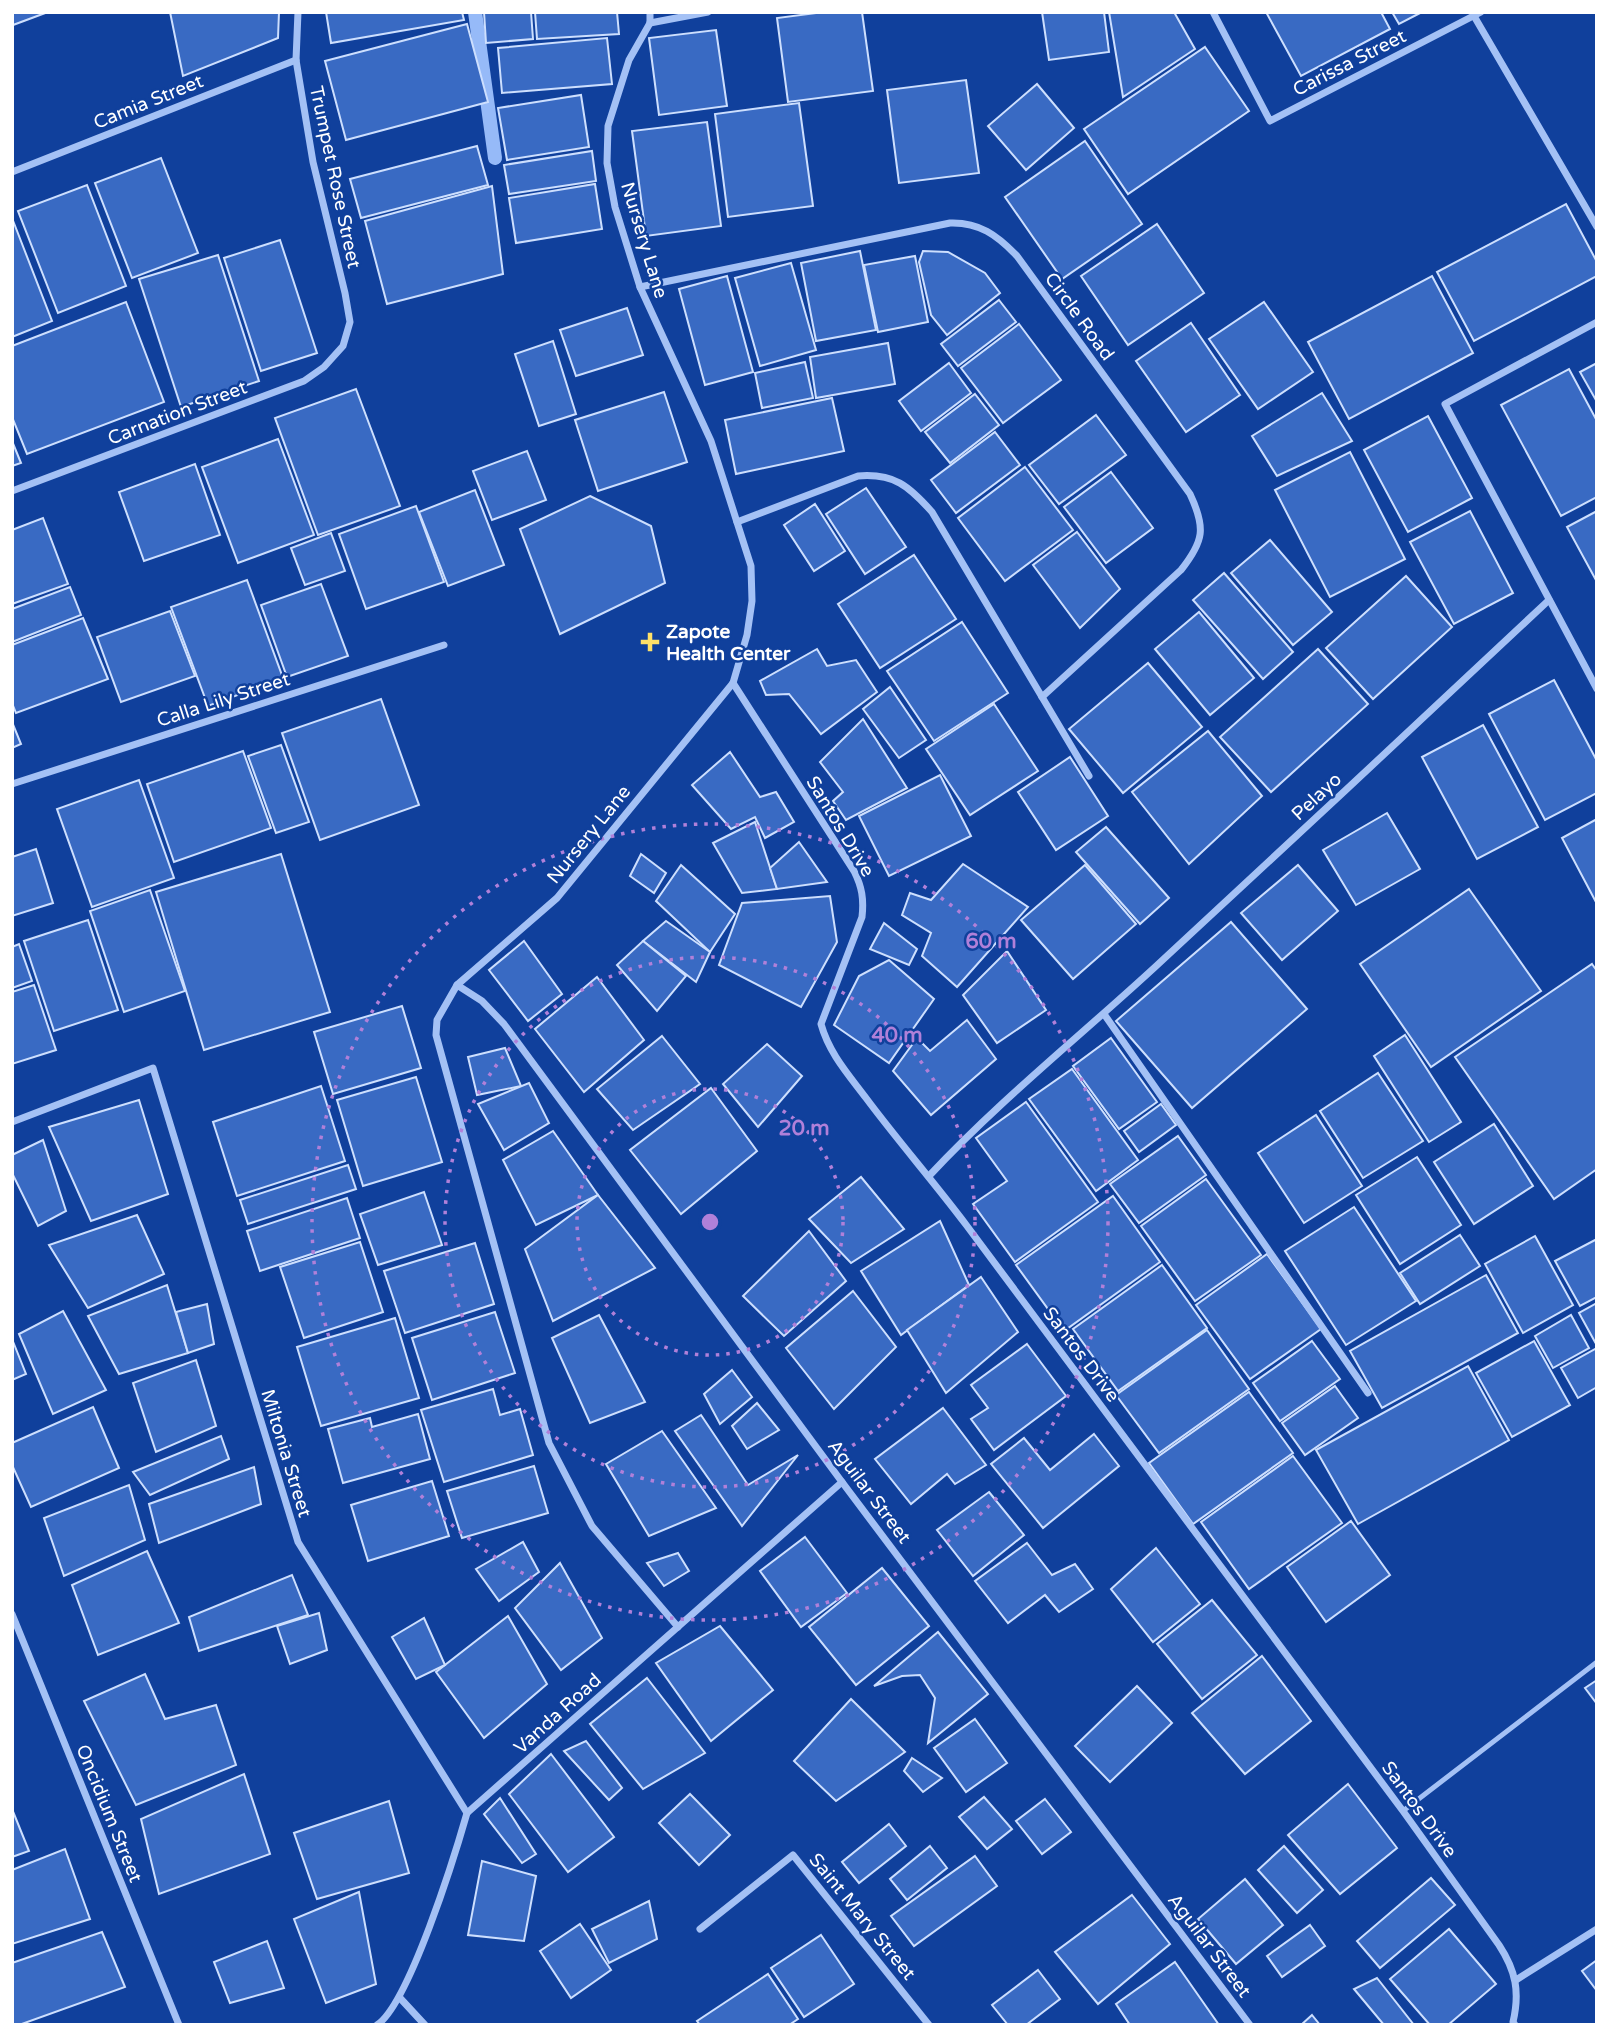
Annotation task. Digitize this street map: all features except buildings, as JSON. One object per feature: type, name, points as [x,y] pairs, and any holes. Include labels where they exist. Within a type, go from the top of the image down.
[{"type":"street","name":"Trumpet Rose Street","points":[[298,12],[296,60],[313,162],[349,313],[350,322],[343,346]]},
{"type":"street","points":[[650,12],[650,23],[708,12]]},
{"type":"street","name":"Carissa Street","points":[[1213,12],[1270,121],[1477,14]]},
{"type":"street","points":[[1477,14],[1597,228]]},
{"type":"street","name":"Nursery Lane","points":[[650,23],[629,60],[608,126],[607,163],[615,207],[640,286],[711,441],[751,566],[752,601],[747,635],[733,683],[557,898],[457,985],[437,1020],[437,1044],[549,1443],[592,1526],[678,1627]]},
{"type":"street","name":"Camia Street","points":[[12,172],[296,60]]},
{"type":"street","name":"Circle Road","points":[[640,286],[950,223],[966,222],[1002,239],[1191,494],[1200,514],[1202,535],[1195,552],[1181,570],[1042,697]]},
{"type":"street","points":[[1597,322],[1445,404],[1597,689]]},
{"type":"street","name":"Carnation Street","points":[[12,491],[304,381],[324,367],[343,346]]},
{"type":"street","points":[[737,522],[859,476],[879,475],[897,481],[916,494],[932,512],[1089,776]]},
{"type":"street","name":"Pelayo","points":[[929,1176],[967,1135],[1104,1014],[1549,600]]},
{"type":"street","name":"Calla Lily Street","points":[[12,784],[444,645]]},
{"type":"street","name":"Santos Drive","points":[[733,683],[861,885],[864,900],[862,917],[821,1024],[825,1039],[900,1143],[929,1176],[1403,1811],[1499,1945],[1510,1962],[1516,1980],[1517,2002],[1512,2024]]},
{"type":"street","name":"Aguilar Street","points":[[457,985],[482,1001],[505,1024],[842,1482],[1250,2025]]},
{"type":"street","points":[[1104,1014],[1368,1393]]},
{"type":"street","name":"Miltonia Street","points":[[12,1122],[153,1068],[298,1542],[467,1813]]},
{"type":"street","name":"Vanda Road","points":[[467,1813],[842,1482]]},
{"type":"street","name":"Oncidium Street","points":[[12,1614],[179,2025]]},
{"type":"street","points":[[377,2025],[385,2020],[400,1997],[452,1866],[467,1813]]},
{"type":"street","name":"Saint Mary Street","points":[[700,1929],[793,1855],[929,2025]]},
{"type":"street","points":[[1516,1980],[1597,1929]]},
{"type":"street","points":[[400,1997],[425,2025]]},
{"type":"lane","points":[[1403,1811],[1597,1661]]},
{"type":"waterway","points":[[475,12],[495,158]]},
{"type":"place","name":"Zapote Health Center","points":[[650,642]]}]
